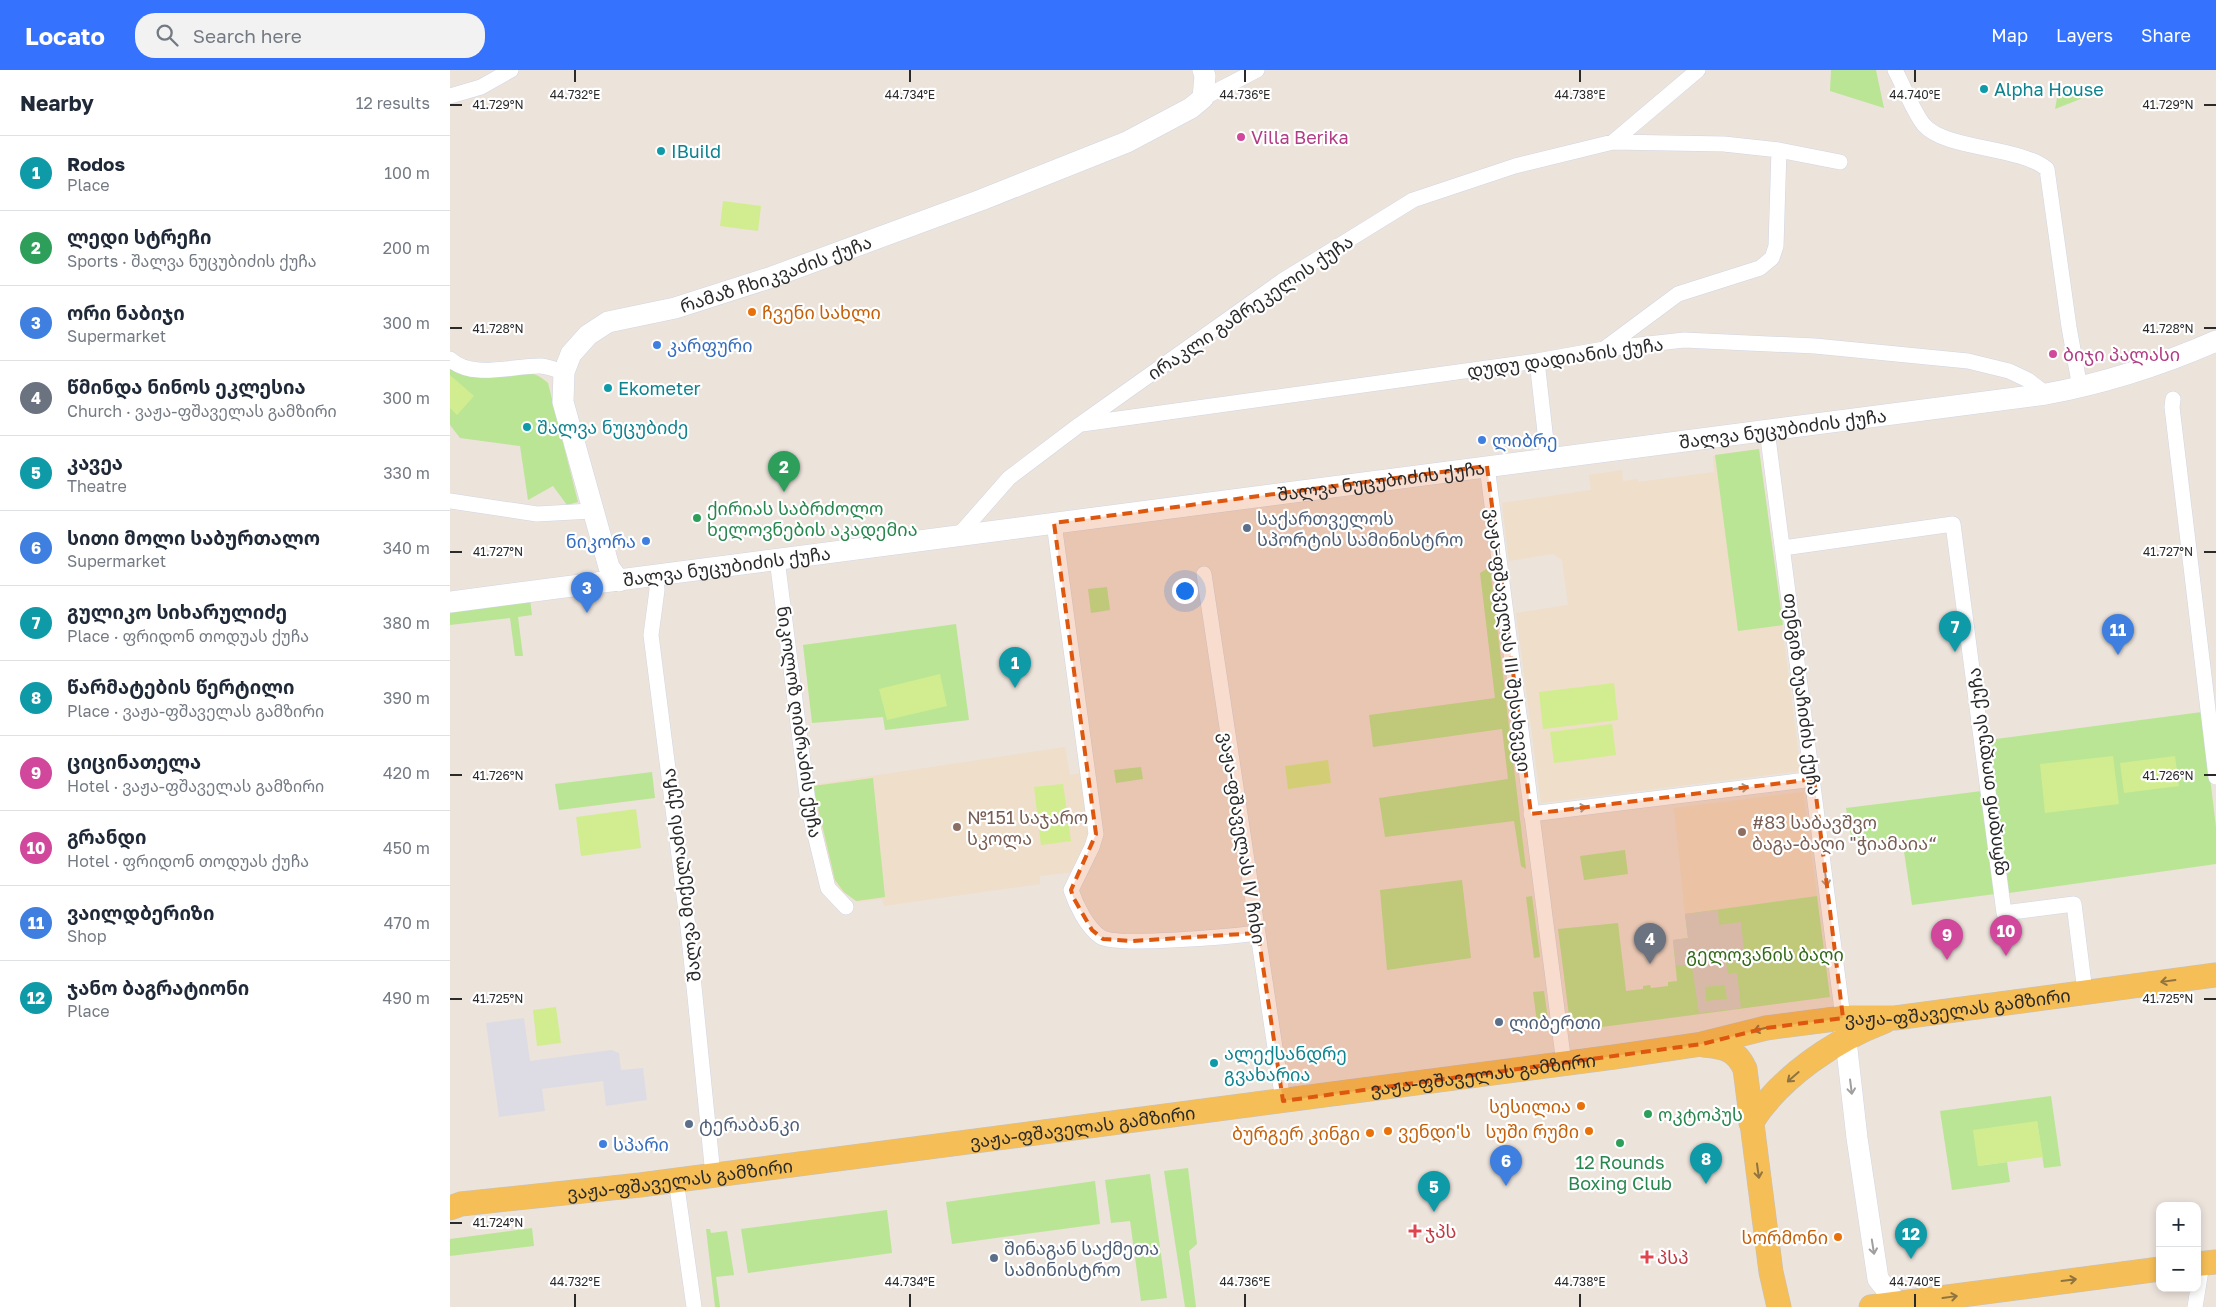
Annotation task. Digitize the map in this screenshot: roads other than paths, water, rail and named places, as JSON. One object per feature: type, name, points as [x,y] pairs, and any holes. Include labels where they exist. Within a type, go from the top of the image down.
[{"type":"main road","points":[[1203,70],[1206,76],[1203,98]]},
{"type":"main road","name":"რამაზ ჩხიკვაძის ქუჩა","points":[[619,581],[609,567],[563,402],[564,372],[572,354],[588,335],[608,322],[675,308],[769,278],[981,200],[1127,142],[1191,108],[1203,98]]},
{"type":"main road","name":"შალვა ნუცუბიძის ქუჩა","points":[[450,602],[2046,394],[2080,388],[2132,374],[2216,340]]},
{"type":"main road","name":"ვაჟა-ფშაველას გამზირი","points":[[454,1205],[676,1180],[1564,1064],[1702,1044],[1766,1028],[1844,1028],[1895,1018],[2216,975]]},
{"type":"main road","points":[[1752,1123],[1769,1099],[1812,1061],[1844,1028]]},
{"type":"main road","points":[[1844,1028],[1857,1138],[1878,1279],[1896,1305]]},
{"type":"main road","name":"ვაჟა-ფშაველას გამზირი","points":[[1702,1044],[1733,1051],[1745,1069],[1771,1272],[1779,1307]]},
{"type":"main road","points":[[1871,1307],[2156,1270]]},
{"type":"street","points":[[450,96],[481,87],[511,70]]},
{"type":"street","name":"რამაზ ჩხიკვაძის ქუჩა","points":[[1203,98],[1257,70]]},
{"type":"street","name":"ირაკლი გამრეკელის ქუჩა","points":[[1613,142],[1698,70]]},
{"type":"street","points":[[1895,70],[1924,125],[1939,136],[2023,157],[2048,169],[2068,318],[2080,388]]},
{"type":"street","name":"ირაკლი გამრეკელის ქუჩა","points":[[958,536],[1009,478],[1079,424],[1282,281],[1413,200],[1515,166],[1613,142],[1724,144],[1779,150],[1840,162]]},
{"type":"street","points":[[1604,349],[1678,294],[1760,268],[1772,258],[1776,246],[1779,150]]},
{"type":"street","name":"დუდუ დადიანის ქუჩა","points":[[1079,424],[1537,361],[1604,349],[1684,340],[1816,346],[1961,360],[2009,371],[2028,380],[2046,394]]},
{"type":"street","points":[[450,358],[464,368],[490,369],[542,366],[564,372]]},
{"type":"street","points":[[1537,361],[1548,458]]},
{"type":"street","points":[[2173,399],[2172,407],[2216,777]]},
{"type":"street","name":"თენგიზ ბუაჩიძის ქუჩა","points":[[1767,430],[1814,779],[1844,1028]]},
{"type":"street","name":"ვაჟა-ფშაველას III შესახვევი","points":[[1487,466],[1564,1064]]},
{"type":"street","points":[[450,501],[537,514],[592,511]]},
{"type":"street","points":[[1054,523],[1096,834],[1089,855],[1071,890],[1092,930],[1103,939],[1132,941],[1220,938],[1258,934]]},
{"type":"street","name":"ფრიდონ თოდუას ქუჩა","points":[[1783,548],[1954,524],[2004,913],[2074,904],[2085,992]]},
{"type":"street","name":"ნიკოლოზ ღიბრაძის ქუჩა","points":[[777,559],[809,810],[828,888],[846,907]]},
{"type":"street","name":"ვაჟა-ფშაველას IV ჩიხი","points":[[1204,574],[1283,1101]]},
{"type":"street","name":"შალვა მიქელაძის ქუჩა","points":[[656,575],[657,590],[651,635],[688,927],[714,1175]]},
{"type":"street","points":[[1531,814],[1814,779]]},
{"type":"street","points":[[676,1180],[694,1307]]},
{"type":"street","points":[[2195,1307],[2205,1263]]},
{"type":"place","name":"Alpha House","points":[[1984,89]]},
{"type":"place","name":"Villa Berika","points":[[1241,137]]},
{"type":"place","name":"IBuild","points":[[661,151]]},
{"type":"place","name":"ჩვენი სახლი","points":[[752,312]]},
{"type":"place","name":"კარფური","points":[[657,345]]},
{"type":"place","name":"ბიჯი პალასი","points":[[2053,354]]},
{"type":"place","name":"Ekometer","points":[[608,388]]},
{"type":"place","name":"შალვა ნუცუბიძე","points":[[527,427]]},
{"type":"place","name":"ლიბრე","points":[[1482,440]]},
{"type":"place","name":"ლედი სტრეჩი","points":[[784,492]]},
{"type":"place","name":"ქირიას საბრძოლო ხელოვნების აკადემია","points":[[697,518]]},
{"type":"place","name":"საქართველოს სპორტის სამინისტრო","points":[[1247,528]]},
{"type":"place","name":"ნიკორა","points":[[646,541]]},
{"type":"place","name":"ორი ნაბიჯი","points":[[587,613]]},
{"type":"place","name":"გულიკო სიხარულიძე","points":[[1955,652]]},
{"type":"place","name":"ვაილდბერიზი","points":[[2118,655]]},
{"type":"place","name":"Rodos","points":[[1015,688]]},
{"type":"place","name":"№151 საჯარო სკოლა","points":[[957,827]]},
{"type":"place","name":"#83 საბავშვო ბაგა-ბაღი \"ჭიამაია“","points":[[1742,832]]},
{"type":"place","name":"გრანდი","points":[[2006,956]]},
{"type":"place","name":"ციცინათელა","points":[[1947,960]]},
{"type":"place","name":"წმინდა ნინოს ეკლესია","points":[[1650,964]]},
{"type":"place","name":"ლიბერთი","points":[[1499,1022]]},
{"type":"place","name":"ალექსანდრე გვახარია","points":[[1214,1063]]},
{"type":"place","name":"სესილია","points":[[1581,1106]]},
{"type":"place","name":"ოკტოპუს","points":[[1648,1114]]},
{"type":"place","name":"ტერაბანკი","points":[[689,1124]]},
{"type":"place","name":"ვენდი'ს","points":[[1388,1131]]},
{"type":"place","name":"სუში რუმი","points":[[1589,1131]]},
{"type":"place","name":"ბურგერ კინგი","points":[[1370,1133]]},
{"type":"place","name":"12 Rounds Boxing Club","points":[[1620,1143]]},
{"type":"place","name":"სპარი","points":[[603,1144]]},
{"type":"place","name":"წარმატების წერტილი","points":[[1706,1184]]},
{"type":"place","name":"სითი მოლი საბურთალო","points":[[1506,1186]]},
{"type":"place","name":"კავეა","points":[[1434,1212]]},
{"type":"place","name":"ჯპს","points":[[1415,1231]]},
{"type":"place","name":"სორმონი","points":[[1838,1237]]},
{"type":"place","name":"პსპ","points":[[1647,1257]]},
{"type":"place","name":"შინაგან საქმეთა სამინისტრო","points":[[994,1258]]},
{"type":"place","name":"ჯანო ბაგრატიონი","points":[[1911,1259]]},
{"type":"park label","name":"გელოვანის ბაღი","points":[[1765,954]]}]
